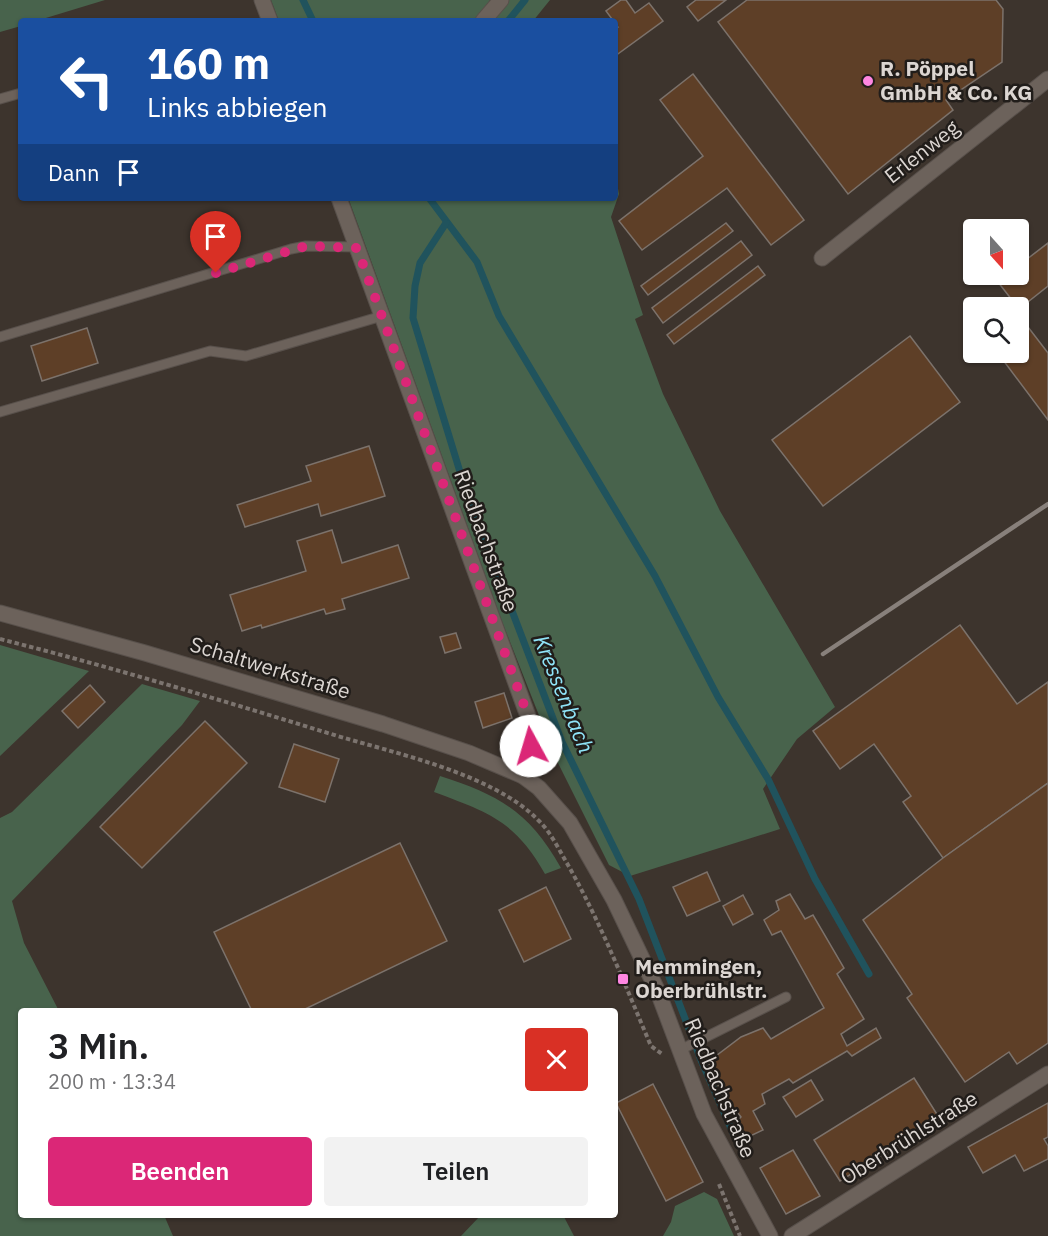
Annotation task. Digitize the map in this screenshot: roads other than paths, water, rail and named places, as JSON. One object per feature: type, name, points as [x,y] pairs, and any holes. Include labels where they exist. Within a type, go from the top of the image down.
[{"type":"street","points":[[262,0],[266,18]]},
{"type":"street","points":[[485,18],[498,2]]},
{"type":"street","name":"Erlenweg","points":[[822,258],[1048,79]]},
{"type":"street","name":"Riedbachstraße","points":[[340,201],[529,719],[531,746],[523,776],[546,795],[570,823],[597,869],[639,948],[683,1049],[704,1114],[770,1236]]},
{"type":"street","name":"Schaltwerkstraße","points":[[0,613],[145,653],[383,724],[469,753],[523,776]]},
{"type":"street","name":"Oberbrühlstraße","points":[[792,1236],[1048,1074]]},
{"type":"lane","points":[[0,99],[18,94]]},
{"type":"lane","points":[[0,337],[291,249],[306,246],[357,248]]},
{"type":"lane","points":[[0,412],[210,351],[246,356],[382,316]]},
{"type":"lane","points":[[683,1049],[786,997]]},
{"type":"waterway","name":"Kressenbach","points":[[303,0],[312,18]]},
{"type":"waterway","points":[[510,18],[525,0]]},
{"type":"waterway","name":"Kressenbach","points":[[431,201],[477,262],[499,316],[655,576],[718,697],[768,779],[815,879],[869,974]]},
{"type":"waterway","name":"Kressenbach","points":[[446,223],[420,263],[415,286],[413,318],[464,485],[562,742],[639,899],[701,1060],[734,1135]]},
{"type":"railway","points":[[823,654],[1048,504]]},
{"type":"place","name":"R. Pöppel GmbH & Co. KG","points":[[868,81]]},
{"type":"place","name":"Memmingen, Oberbrühlstr.","points":[[623,979]]}]
